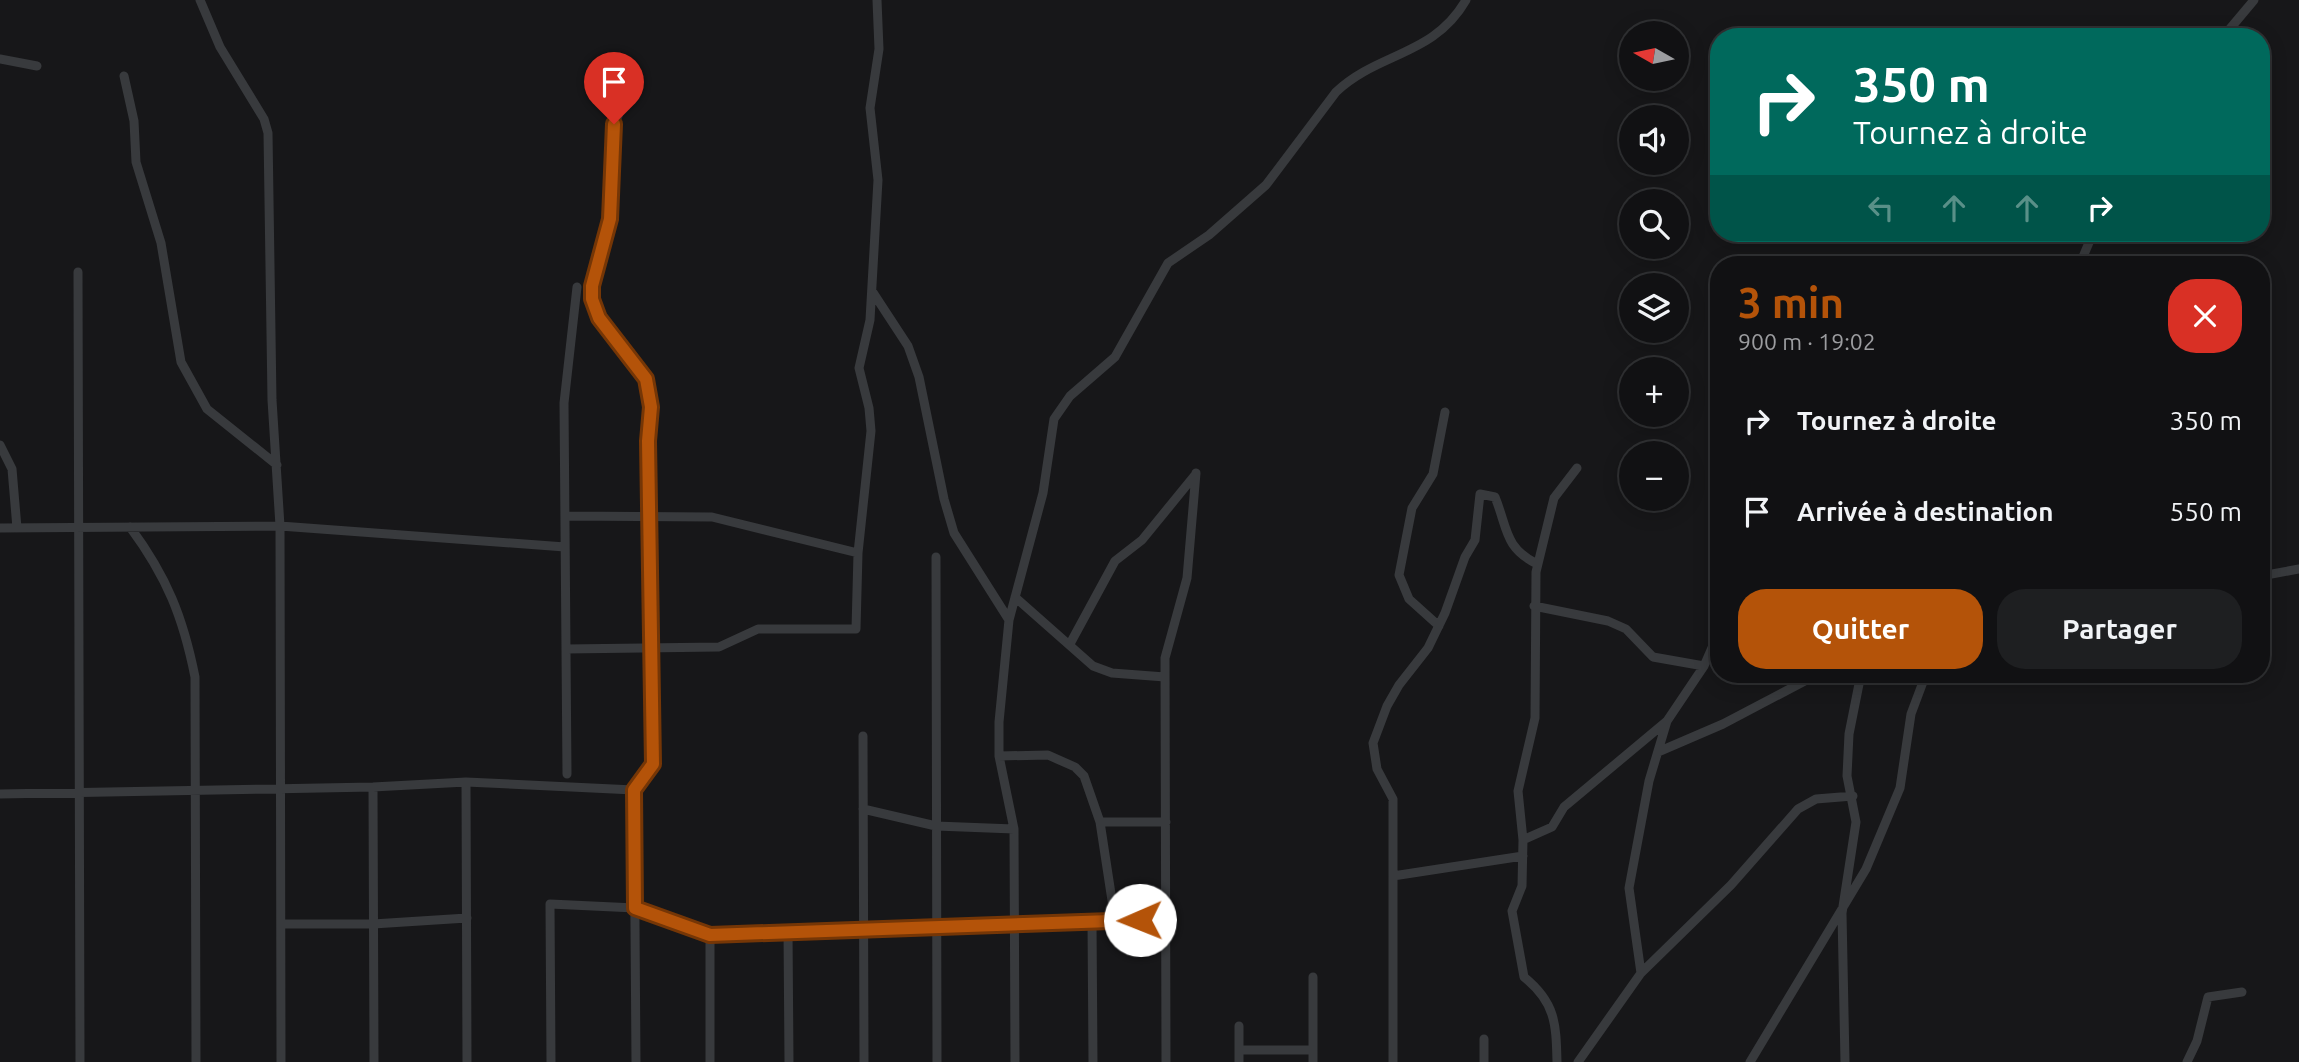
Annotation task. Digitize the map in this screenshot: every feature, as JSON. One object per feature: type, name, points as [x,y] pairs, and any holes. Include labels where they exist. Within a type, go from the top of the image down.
[{"type":"street","points":[[200,0],[219,47],[264,119],[268,133],[272,400],[281,526],[281,1062]]},
{"type":"street","points":[[566,649],[719,647],[758,629],[856,629],[858,553],[872,419],[859,368],[870,320],[878,180],[870,108],[880,33],[877,0]]},
{"type":"street","points":[[1015,1062],[1014,829],[999,756],[1009,620],[1041,503],[1054,419],[1060,406],[1115,357],[1168,263],[1209,235],[1266,186],[1336,92],[1348,81],[1418,49],[1439,34],[1466,0]]},
{"type":"street","points":[[2230,28],[2254,0]]},
{"type":"street","points":[[0,59],[37,66]]},
{"type":"street","points":[[124,76],[134,121],[136,162],[161,243],[181,362],[207,409],[277,465]]},
{"type":"street","points":[[632,76],[612,133],[610,219],[592,286],[592,299],[599,318],[646,379],[651,407],[648,441],[653,764],[634,790],[636,1062]]},
{"type":"street","points":[[78,272],[80,1062]]},
{"type":"street","points":[[567,774],[564,403],[578,287]]},
{"type":"street","points":[[872,291],[908,346],[919,377],[944,499],[954,533],[1009,620]]},
{"type":"street","points":[[1439,626],[1409,599],[1399,575],[1412,508],[1433,474],[1445,412]]},
{"type":"street","points":[[0,445],[12,469],[18,527]]},
{"type":"street","points":[[1557,1062],[1556,1025],[1542,992],[1524,977],[1513,929],[1512,911],[1522,886],[1523,840],[1518,791],[1535,718],[1534,606],[1538,564],[1554,498],[1577,468]]},
{"type":"street","points":[[1070,642],[1115,561],[1142,540],[1196,473],[1187,578],[1165,658],[1167,1062]]},
{"type":"street","points":[[1393,1062],[1393,799],[1377,769],[1373,743],[1399,685],[1423,656],[1439,626],[1465,557],[1475,540],[1480,494],[1495,497],[1511,544],[1518,554],[1538,564]]},
{"type":"street","points":[[565,516],[650,514],[712,517],[858,553]]},
{"type":"street","points":[[0,528],[281,526],[565,547]]},
{"type":"street","points":[[130,527],[153,558],[185,626],[195,677],[196,1062]]},
{"type":"street","points":[[936,557],[937,1062]]},
{"type":"street","points":[[2270,574],[2299,569]]},
{"type":"street","points":[[1015,597],[1070,642],[1093,666],[1112,673],[1165,677]]},
{"type":"street","points":[[1534,606],[1608,621],[1626,629],[1653,657],[1704,666]]},
{"type":"street","points":[[1523,840],[1552,827],[1564,807],[1667,721],[1704,666],[1710,652]]},
{"type":"street","points":[[1658,752],[1723,724],[1801,683]]},
{"type":"street","points":[[1844,1062],[1842,913],[1855,837],[1853,796],[1847,776],[1849,734],[1859,683]]},
{"type":"street","points":[[1750,1062],[1866,869],[1900,788],[1912,714],[1923,683]]},
{"type":"street","points":[[1641,973],[1629,888],[1649,781],[1667,721]]},
{"type":"street","points":[[863,736],[864,1062]]},
{"type":"street","points":[[999,756],[1048,755],[1075,767],[1084,776],[1100,822],[1115,920]]},
{"type":"street","points":[[0,793],[195,788],[373,788],[466,782],[634,790]]},
{"type":"street","points":[[466,782],[467,1062]]},
{"type":"street","points":[[373,788],[374,1062]]},
{"type":"street","points":[[1578,1062],[1641,973],[1731,885],[1798,809],[1816,799],[1853,796]]},
{"type":"street","points":[[863,809],[936,826],[1014,829]]},
{"type":"street","points":[[1100,822],[1166,822]]},
{"type":"street","points":[[1393,876],[1522,856]]},
{"type":"street","points":[[551,1062],[550,904],[635,908],[710,935],[788,930],[864,931],[1014,922],[1166,919]]},
{"type":"street","points":[[281,924],[373,924],[467,918]]},
{"type":"street","points":[[1092,921],[1093,1062]]},
{"type":"street","points":[[788,930],[789,1062]]},
{"type":"street","points":[[710,935],[710,1062]]},
{"type":"street","points":[[1313,977],[1313,1062]]},
{"type":"street","points":[[2187,1062],[2197,1041],[2208,997],[2242,992]]},
{"type":"street","points":[[1239,1026],[1239,1062]]},
{"type":"street","points":[[1484,1039],[1484,1062]]},
{"type":"street","points":[[1239,1050],[1313,1051]]},
{"type":"route","points":[[614,124],[610,219],[592,286],[592,299],[599,318],[640,368],[646,379],[651,407],[648,441],[653,764],[634,790],[635,908],[710,935],[788,930],[864,931],[1014,922],[1140,920]]}]
